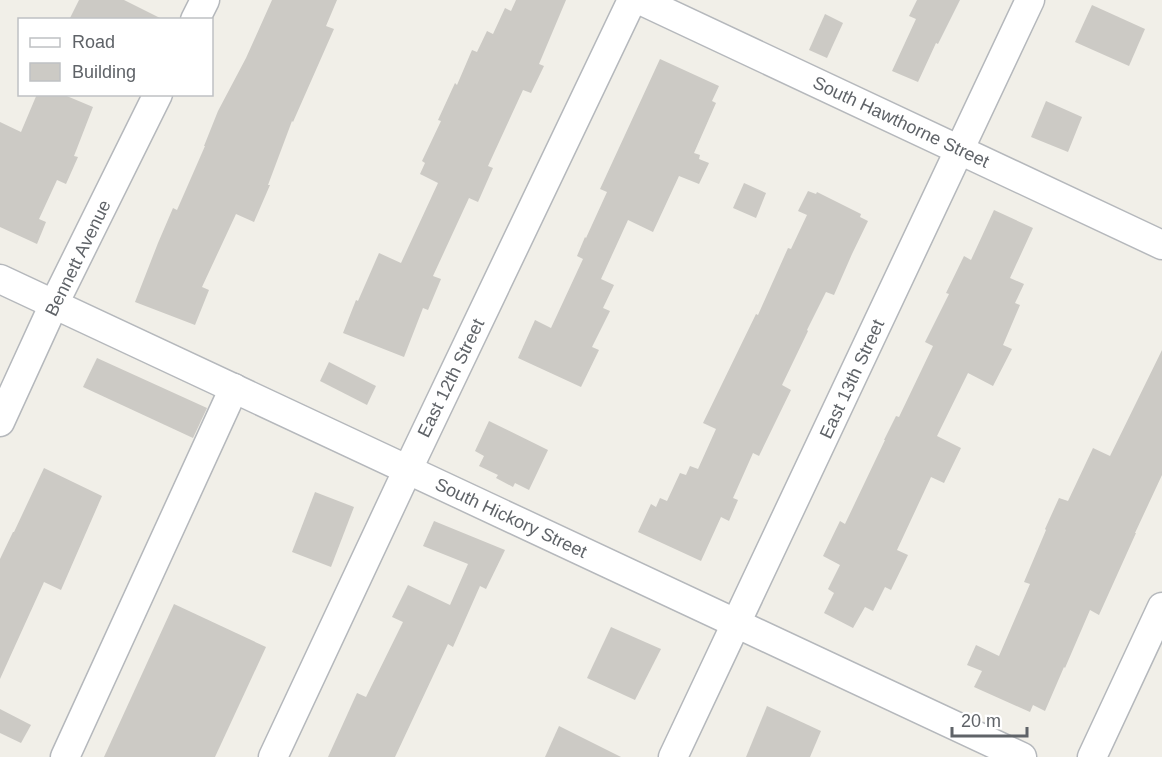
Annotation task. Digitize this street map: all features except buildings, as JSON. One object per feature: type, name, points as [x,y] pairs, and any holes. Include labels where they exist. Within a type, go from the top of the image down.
[{"type":"street","points":[[196,18],[205,0]]},
{"type":"street","name":"East 12th Street","points":[[273,757],[632,0]]},
{"type":"street","name":"South Hawthorne Street","points":[[639,0],[1162,245]]},
{"type":"street","name":"East 13th Street","points":[[673,757],[1030,0]]},
{"type":"street","name":"Bennett Avenue","points":[[0,422],[54,304],[157,96]]},
{"type":"street","name":"South Hickory Street","points":[[0,279],[1022,757]]},
{"type":"street","points":[[66,757],[234,388]]},
{"type":"street","points":[[1092,757],[1162,607]]}]
